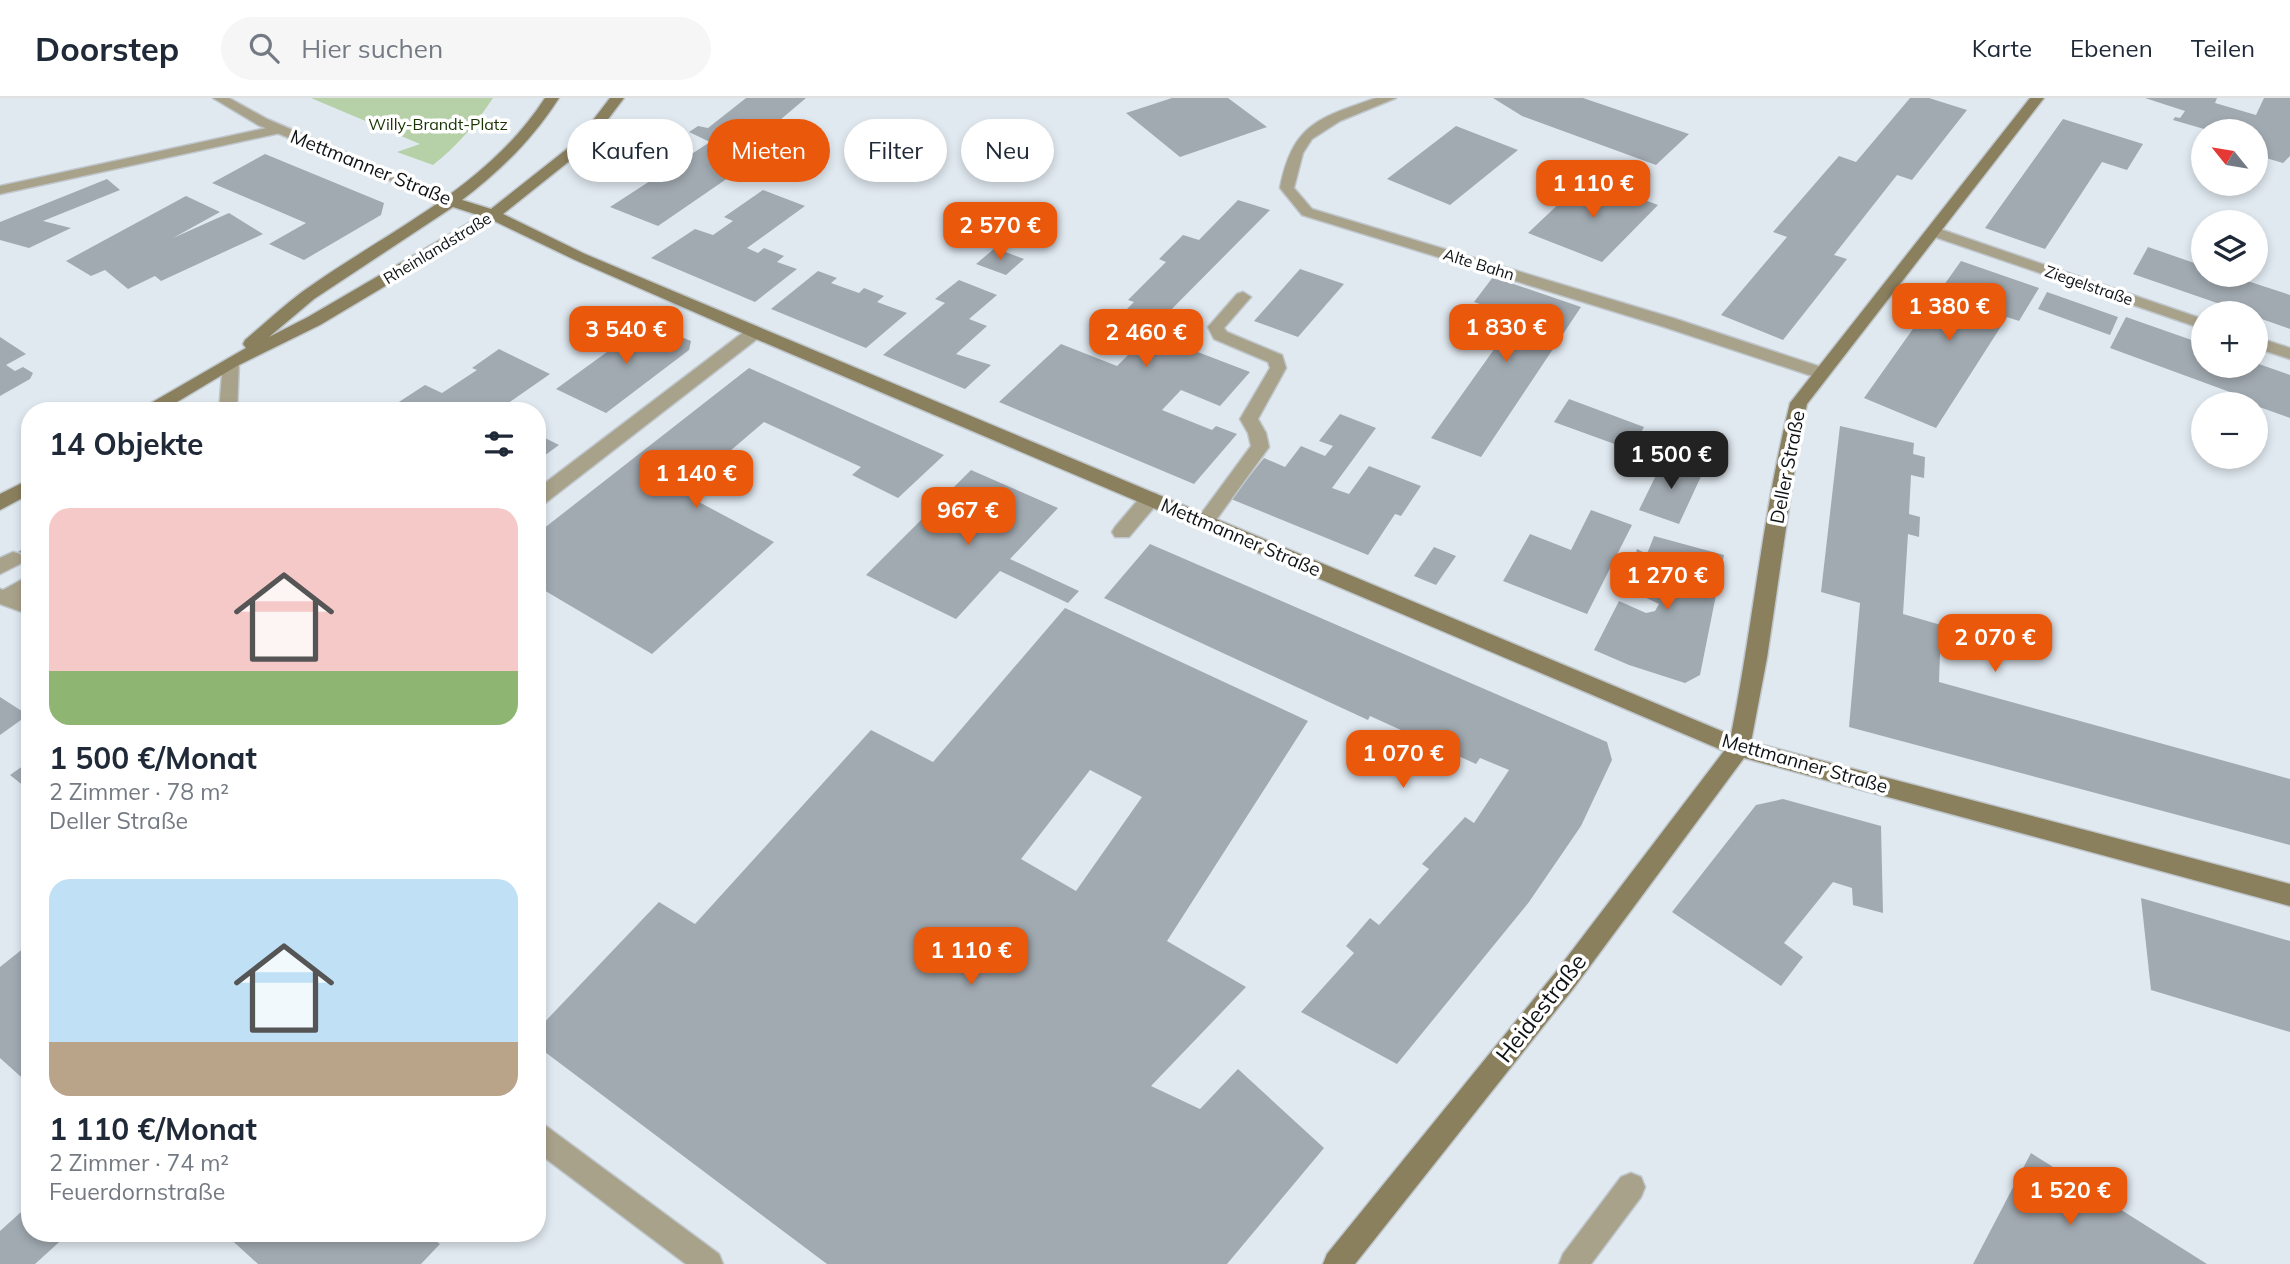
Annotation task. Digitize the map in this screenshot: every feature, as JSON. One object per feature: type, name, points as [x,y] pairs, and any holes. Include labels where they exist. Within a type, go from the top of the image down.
[{"type":"street","name":"Mettmanner Straße","points":[[220,98],[232,107],[280,130],[390,178],[492,215],[580,257],[755,332],[1739,748],[2290,895]]},
{"type":"street","name":"Rheinlandstraße","points":[[231,362],[314,291],[452,201],[495,167],[531,129],[552,98]]},
{"type":"street","name":"Rheinlandstraße","points":[[165,402],[231,362],[314,321],[492,215],[528,190],[573,151],[602,121],[617,98]]},
{"type":"street","name":"Alte Bahn","points":[[1389,98],[1336,118],[1306,136],[1292,167],[1287,188],[1307,212],[1654,317],[1821,373]]},
{"type":"street","name":"Deller Straße","points":[[1739,748],[1757,658],[1790,439],[1799,403],[1934,232],[2034,99]]},
{"type":"street","points":[[0,190],[280,130]]},
{"type":"street","name":"Ziegelstraße","points":[[1934,232],[2191,320]]},
{"type":"street","points":[[1205,522],[1260,447],[1257,433],[1249,419],[1278,368],[1276,359],[1220,335],[1216,327],[1243,297]]},
{"type":"street","points":[[546,492],[755,332]]},
{"type":"street","points":[[2268,346],[2290,354]]},
{"type":"street","points":[[229,402],[231,362]]},
{"type":"street","points":[[0,503],[21,490]]},
{"type":"street","points":[[1122,532],[1150,499]]},
{"type":"street","points":[[2,597],[21,587]]},
{"type":"street","points":[[2,597],[21,603]]},
{"type":"street","name":"Heidestraße","points":[[1336,1264],[1564,981],[1739,748]]},
{"type":"street","points":[[546,1142],[709,1264]]},
{"type":"street","points":[[1573,1264],[1631,1187]]},
{"type":"green space","name":"Willy-Brandt-Platz","points":[[311,98],[493,98],[466,134],[433,165],[397,152],[420,144]]},
{"type":"building","points":[[746,98],[806,98],[781,119],[719,119]]},
{"type":"building","points":[[1172,98],[1228,98],[1267,127],[1180,157],[1126,113]]},
{"type":"building","points":[[1493,98],[1583,98],[1689,134],[1656,165],[1522,116]]},
{"type":"building","points":[[1910,98],[1929,98],[1967,110],[1912,180],[1897,175],[1834,255],[1847,259],[1783,340],[1721,315],[1787,237],[1773,232],[1839,156],[1856,162]]},
{"type":"building","points":[[2145,98],[2217,98],[2215,103],[2256,115],[2264,98],[2290,98],[2290,156],[2283,163],[2268,159],[2268,119],[2191,119],[2191,125],[2173,120],[2175,117],[2180,118],[2185,111]]},
{"type":"building","points":[[2063,119],[2143,144],[2127,170],[2102,162],[2045,249],[1985,228]]},
{"type":"building","points":[[698,126],[707,128],[707,141],[693,134],[693,129]]},
{"type":"building","points":[[1456,126],[1518,150],[1450,205],[1387,179]]},
{"type":"building","points":[[707,144],[707,182],[722,182],[658,226],[610,207],[648,182],[693,182],[693,153]]},
{"type":"building","points":[[265,154],[384,203],[381,215],[304,260],[269,244],[306,223],[212,183]]},
{"type":"building","points":[[1586,178],[1658,205],[1602,262],[1528,233]]},
{"type":"building","points":[[107,179],[120,190],[43,221],[71,228],[29,248],[0,240],[0,222]]},
{"type":"building","points":[[763,190],[805,206],[747,248],[758,253],[764,248],[784,256],[777,262],[797,269],[755,302],[651,258],[695,229],[713,235],[733,221],[724,217]]},
{"type":"building","points":[[186,196],[220,212],[173,238],[229,213],[263,234],[161,281],[155,276],[128,289],[105,270],[91,276],[66,261]]},
{"type":"building","points":[[1238,200],[1270,210],[1148,333],[1250,372],[1220,406],[1181,390],[1162,410],[1212,430],[1216,426],[1237,434],[1194,484],[999,402],[1061,344],[1117,366],[1131,352],[1097,339],[1134,302],[1128,300],[1166,262],[1159,259],[1183,235],[1199,240]]},
{"type":"building","points":[[2148,247],[2191,262],[2191,287],[2266,287],[2290,295],[2290,329],[2268,321],[2268,301],[2211,301],[2133,274]]},
{"type":"building","points":[[995,248],[1024,259],[1006,275],[976,264]]},
{"type":"building","points":[[1961,261],[2039,288],[2019,321],[2007,317],[1936,428],[1864,398]]},
{"type":"building","points":[[1300,269],[1344,284],[1298,337],[1254,321]]},
{"type":"building","points":[[818,271],[837,278],[831,283],[859,293],[864,288],[884,296],[877,302],[907,313],[866,348],[771,309]]},
{"type":"building","points":[[1493,277],[1581,307],[1481,457],[1431,438],[1517,317],[1474,302]]},
{"type":"building","points":[[959,280],[997,295],[969,319],[987,326],[956,354],[991,365],[965,389],[883,355],[945,303],[935,299]]},
{"type":"building","points":[[2047,292],[2118,317],[2110,335],[2038,309]]},
{"type":"building","points":[[2126,317],[2191,340],[2191,378],[2110,348]]},
{"type":"building","points":[[638,319],[691,341],[689,350],[606,413],[556,389],[618,344],[610,340]]},
{"type":"building","points":[[0,337],[26,354],[6,365],[15,371],[23,367],[33,373],[30,379],[0,396]]},
{"type":"building","points":[[499,349],[550,374],[510,402],[399,402],[425,385],[442,393],[477,370],[472,368]]},
{"type":"building","points":[[2268,367],[2290,375],[2290,418],[2268,410],[2268,392],[2230,392],[2192,378],[2268,378]]},
{"type":"building","points":[[749,368],[944,455],[898,498],[852,475],[861,467],[764,422],[716,463],[733,472],[697,501],[774,542],[652,654],[546,591],[546,527]]},
{"type":"building","points":[[1569,399],[1644,427],[1631,450],[1554,422]]},
{"type":"building","points":[[1340,414],[1376,428],[1332,488],[1349,494],[1369,466],[1421,486],[1401,516],[1395,514],[1368,555],[1231,499],[1264,458],[1285,467],[1301,446],[1325,456],[1333,446],[1319,441]]},
{"type":"building","points":[[1840,426],[1914,443],[1913,454],[1925,457],[1924,478],[1911,475],[1909,514],[1920,517],[1919,537],[1908,534],[1903,614],[1941,625],[1939,682],[2290,779],[2290,845],[1849,727],[1860,603],[1821,592]]},
{"type":"building","points":[[546,438],[559,445],[546,454]]},
{"type":"building","points":[[1664,459],[1703,472],[1679,524],[1639,510]]},
{"type":"building","points":[[971,470],[1058,508],[1010,559],[1079,591],[1068,603],[1000,571],[956,619],[866,575]]},
{"type":"building","points":[[1591,510],[1632,525],[1587,614],[1503,581],[1530,534],[1571,550]]},
{"type":"building","points":[[1654,536],[1724,555],[1700,675],[1685,683],[1629,665],[1594,650],[1619,601],[1646,613],[1655,611],[1659,604],[1638,594],[1644,572],[1632,569],[1637,549],[1647,554]]},
{"type":"building","points":[[1150,544],[1607,742],[1612,760],[1581,826],[1529,902],[1397,1064],[1301,1012],[1354,953],[1346,946],[1370,918],[1379,925],[1429,869],[1422,864],[1465,817],[1474,823],[1509,770],[1480,758],[1476,764],[1370,716],[1368,720],[1104,598]]},
{"type":"building","points":[[1434,547],[1456,556],[1436,585],[1414,576]]},
{"type":"building","points":[[21,550],[21,564],[10,557]]},
{"type":"building","points":[[1065,608],[1308,721],[1167,941],[1246,987],[1151,1086],[1200,1109],[1238,1069],[1324,1148],[1227,1264],[827,1264],[546,1053],[546,1021],[659,902],[695,924],[871,730],[933,762]],"holes":[[[1090,770],[1142,797],[1076,891],[1021,859]]]},
{"type":"building","points":[[0,697],[21,710],[21,720],[0,735]]},
{"type":"building","points":[[21,767],[21,784],[10,775]]},
{"type":"building","points":[[1783,799],[1881,826],[1883,913],[1853,905],[1852,888],[1833,882],[1784,943],[1803,957],[1781,986],[1672,912],[1756,805]]},
{"type":"building","points":[[2141,898],[2290,941],[2290,1032],[2151,990]]},
{"type":"building","points":[[21,950],[21,1077],[0,1058],[0,967]]},
{"type":"building","points":[[2031,1153],[2207,1264],[1973,1264]]},
{"type":"building","points":[[21,1212],[21,1242],[59,1242],[35,1264],[0,1264],[0,1231]]},
{"type":"building","points":[[234,1242],[440,1244],[421,1264],[258,1264]]}]
